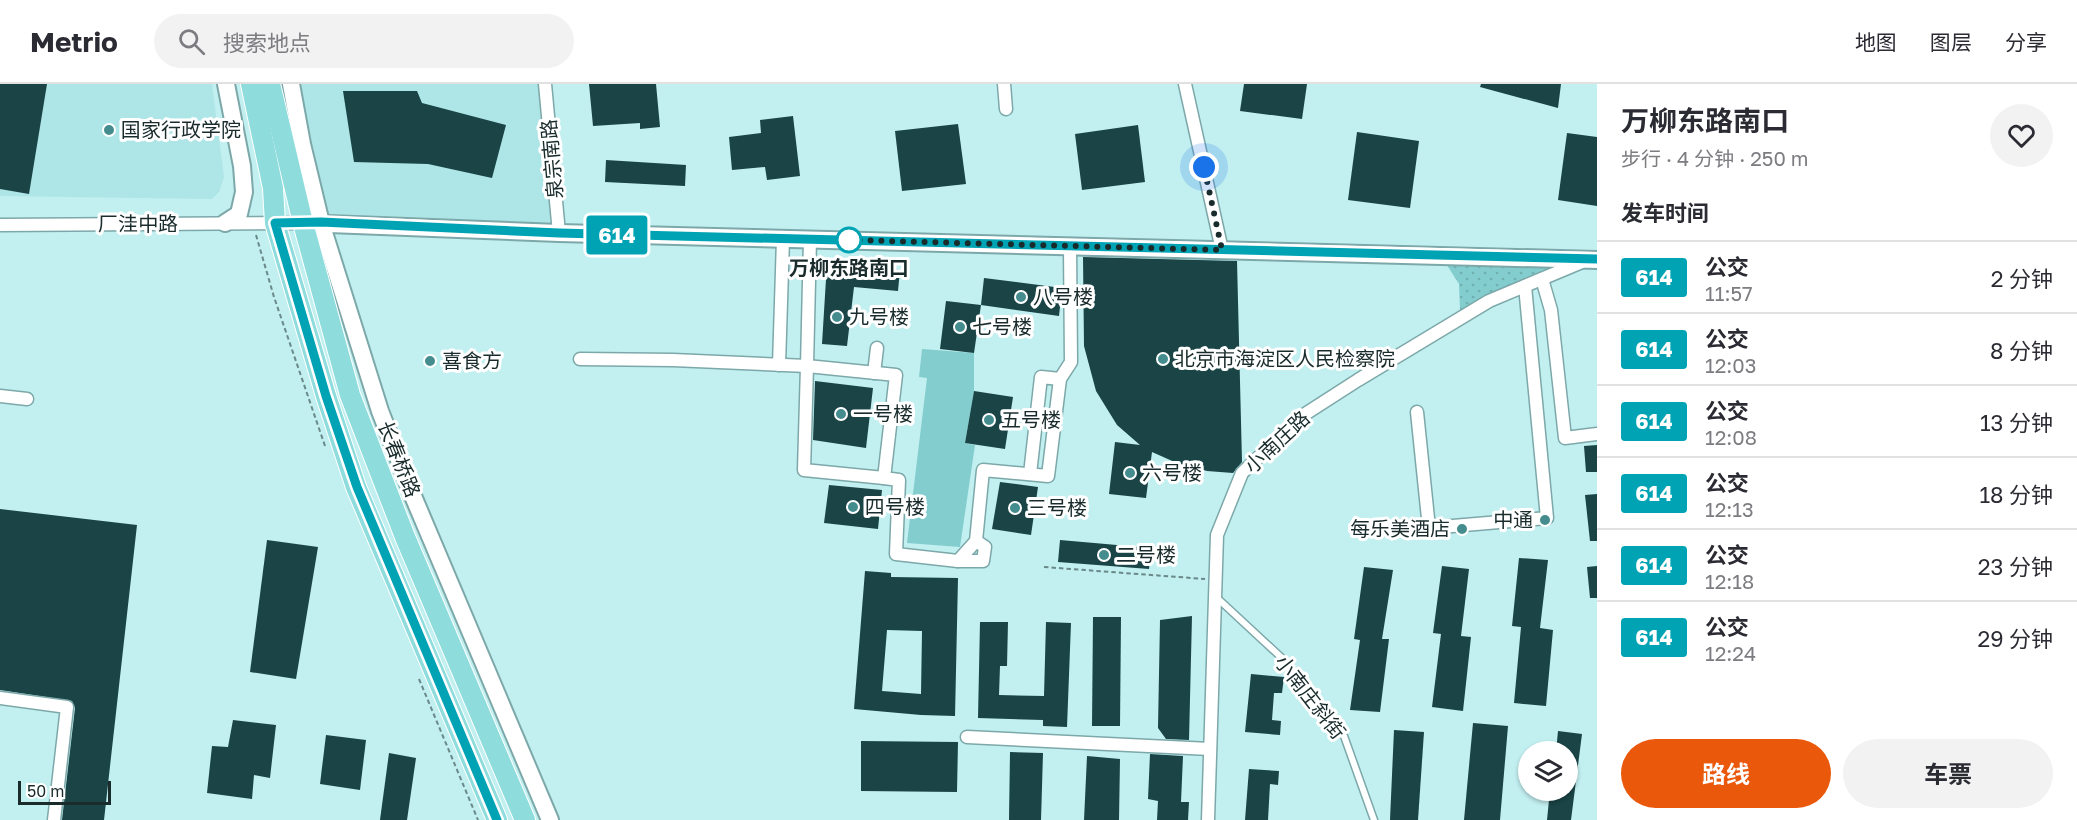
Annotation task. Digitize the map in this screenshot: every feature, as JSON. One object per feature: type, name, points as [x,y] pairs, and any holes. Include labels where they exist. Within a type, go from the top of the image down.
[{"type":"main road","points":[[251,84],[273,188],[275,223],[326,396],[357,487],[494,817]]},
{"type":"main road","name":"长春桥路","points":[[270,84],[312,223],[350,395],[405,537],[525,820]]},
{"type":"street","points":[[225,224],[239,214],[244,192],[242,166],[226,84]]},
{"type":"street","name":"长春桥路","points":[[291,84],[302,144],[312,223],[413,496],[550,820]]},
{"type":"street","name":"泉宗南路","points":[[545,84],[559,233]]},
{"type":"street","points":[[1004,84],[1006,110]]},
{"type":"street","points":[[1185,84],[1222,250]]},
{"type":"street","points":[[312,223],[559,233],[1593,259]]},
{"type":"street","name":"厂洼中路","points":[[0,225],[312,223]]},
{"type":"street","points":[[779,365],[783,239]]},
{"type":"street","points":[[810,239],[804,470],[899,480],[896,554],[958,561],[983,561],[985,547],[976,541]]},
{"type":"street","points":[[958,561],[976,541],[983,470],[1048,476],[1060,379],[1071,362],[1070,246]]},
{"type":"street","name":"小南庄路","points":[[1208,820],[1217,535],[1242,474],[1302,416],[1358,380],[1489,302],[1593,259]]},
{"type":"street","points":[[1542,279],[1551,310],[1564,438],[1597,434]]},
{"type":"street","points":[[1417,412],[1429,528],[1547,518],[1525,286]]},
{"type":"street","points":[[874,373],[877,348]]},
{"type":"street","points":[[580,359],[673,360],[807,366],[896,375],[884,477]]},
{"type":"street","points":[[1030,474],[1041,377],[1060,379]]},
{"type":"street","points":[[0,396],[27,399]]},
{"type":"street","points":[[405,537],[413,496]]},
{"type":"street","points":[[0,698],[67,707],[54,820]]},
{"type":"street","points":[[967,737],[1210,749]]},
{"type":"lane","name":"小南庄斜街","points":[[1215,595],[1283,659],[1344,736],[1374,820]]},
{"type":"path","points":[[1044,567],[1215,579]]},
{"type":"shaded area","name":"国家行政学院","points":[[0,84],[212,84],[224,177],[219,192],[212,199],[0,196]]},
{"type":"shaded area","points":[[291,84],[545,84],[559,233],[321,223]]},
{"type":"shaded area","points":[[1443,259],[1557,265],[1460,310],[1459,284]]},
{"type":"shaded area","points":[[922,349],[974,353],[974,391],[965,443],[975,445],[960,547],[907,543],[927,378],[919,377]]},
{"type":"building","points":[[0,84],[47,84],[29,194],[0,189]]},
{"type":"building","points":[[589,84],[656,84],[660,127],[640,129],[640,123],[593,126]]},
{"type":"building","points":[[1244,84],[1307,84],[1302,119],[1240,111]]},
{"type":"building","points":[[1481,84],[1561,84],[1558,108],[1480,87]]},
{"type":"building","points":[[343,91],[417,91],[422,103],[506,125],[492,178],[428,164],[354,162]]},
{"type":"building","points":[[793,116],[800,176],[767,180],[765,167],[732,170],[729,137],[761,133],[760,120]]},
{"type":"building","points":[[958,124],[966,184],[902,191],[895,131]]},
{"type":"building","points":[[1138,125],[1145,182],[1082,190],[1075,134]]},
{"type":"building","points":[[1357,132],[1419,141],[1410,208],[1348,200]]},
{"type":"building","points":[[1567,133],[1597,137],[1597,206],[1558,200]]},
{"type":"building","points":[[606,160],[686,165],[685,186],[605,182]]},
{"type":"building","name":"北京市海淀区人民检察院","points":[[1083,257],[1237,261],[1242,462],[1233,473],[1207,471],[1179,464],[1152,452],[1146,498],[1109,494],[1115,442],[1140,445],[1117,425],[1096,391],[1084,346]]},
{"type":"building","name":"九号楼","points":[[827,263],[900,270],[898,291],[854,287],[847,346],[822,344]]},
{"type":"building","name":"八号楼","points":[[984,278],[1062,288],[1059,316],[981,305]]},
{"type":"building","name":"七号楼","points":[[946,301],[981,305],[974,353],[940,349]]},
{"type":"building","name":"一号楼","points":[[815,381],[873,388],[866,448],[813,440]]},
{"type":"building","name":"五号楼","points":[[974,391],[1013,397],[1005,449],[965,443]]},
{"type":"building","points":[[1597,445],[1597,472],[1586,472],[1584,446]]},
{"type":"building","name":"三号楼","points":[[1000,482],[1038,487],[1031,535],[992,529]]},
{"type":"building","name":"四号楼","points":[[829,485],[882,490],[878,529],[824,523]]},
{"type":"building","points":[[1597,494],[1597,541],[1590,541],[1585,495]]},
{"type":"building","points":[[0,509],[137,525],[104,820],[62,820],[75,708],[72,701],[0,690]]},
{"type":"building","points":[[267,540],[318,547],[296,679],[250,672]]},
{"type":"building","name":"二号楼","points":[[1060,540],[1151,548],[1149,569],[1058,562]]},
{"type":"building","points":[[1519,558],[1548,560],[1540,628],[1553,630],[1546,706],[1514,703],[1521,627],[1512,626]]},
{"type":"building","points":[[1442,566],[1469,569],[1461,636],[1471,637],[1463,711],[1432,707],[1441,634],[1433,633]]},
{"type":"building","points":[[1597,566],[1597,598],[1590,598],[1587,567]]},
{"type":"building","points":[[1364,567],[1393,570],[1382,639],[1389,639],[1380,712],[1350,710],[1360,640],[1354,639]]},
{"type":"building","points":[[865,571],[891,573],[891,577],[958,578],[955,716],[854,709]],"holes":[[[887,630],[922,631],[921,694],[882,691]]]},
{"type":"building","points":[[1192,616],[1189,740],[1166,739],[1158,728],[1160,620]]},
{"type":"building","points":[[1093,617],[1121,617],[1120,726],[1092,726]]},
{"type":"building","points":[[980,622],[1008,622],[1007,666],[1000,666],[999,695],[1044,696],[1046,622],[1071,623],[1067,727],[1043,726],[1043,720],[978,718]]},
{"type":"building","points":[[1251,674],[1284,677],[1282,693],[1274,693],[1272,720],[1281,721],[1280,735],[1245,732]]},
{"type":"building","points":[[233,720],[276,725],[270,778],[254,775],[252,799],[207,793],[212,746],[228,747]]},
{"type":"building","points":[[1473,723],[1508,726],[1500,820],[1464,820]]},
{"type":"building","points":[[1394,730],[1424,732],[1418,820],[1390,820]]},
{"type":"building","points":[[1558,731],[1582,734],[1578,765],[1578,741],[1557,741]]},
{"type":"building","points":[[326,735],[366,740],[360,790],[320,784]]},
{"type":"building","points":[[861,741],[958,742],[957,792],[861,791]]},
{"type":"building","points":[[1010,752],[1043,753],[1041,820],[1009,820]]},
{"type":"building","points":[[389,753],[416,758],[407,820],[380,820]]},
{"type":"building","points":[[1150,754],[1183,756],[1181,802],[1189,802],[1188,820],[1157,820],[1158,801],[1148,799]]},
{"type":"building","points":[[1087,756],[1120,759],[1119,820],[1084,820]]},
{"type":"building","points":[[1249,769],[1279,771],[1278,785],[1270,784],[1268,820],[1245,820]]},
{"type":"building","points":[[1549,801],[1573,801],[1571,820],[1547,820]]},
{"type":"bus line","name":"614","points":[[497,820],[357,487],[326,396],[275,223],[321,222],[559,233],[1597,259]]},
{"type":"place","name":"国家行政学院","points":[[109,130]]},
{"type":"place","name":"万柳东路南口","points":[[849,240]]},
{"type":"place","name":"八号楼","points":[[1021,297]]},
{"type":"place","name":"九号楼","points":[[837,317]]},
{"type":"place","name":"七号楼","points":[[960,327]]},
{"type":"place","name":"北京市海淀区人民检察院","points":[[1163,359]]},
{"type":"place","name":"喜食方","points":[[430,361]]},
{"type":"place","name":"一号楼","points":[[841,414]]},
{"type":"place","name":"五号楼","points":[[989,420]]},
{"type":"place","name":"六号楼","points":[[1130,473]]},
{"type":"place","name":"四号楼","points":[[853,507]]},
{"type":"place","name":"三号楼","points":[[1015,508]]},
{"type":"place","name":"中通","points":[[1545,520]]},
{"type":"place","name":"每乐美酒店","points":[[1462,529]]},
{"type":"place","name":"二号楼","points":[[1104,555]]},
{"type":"route","points":[[849,240],[1222,250],[1204,167]]}]
